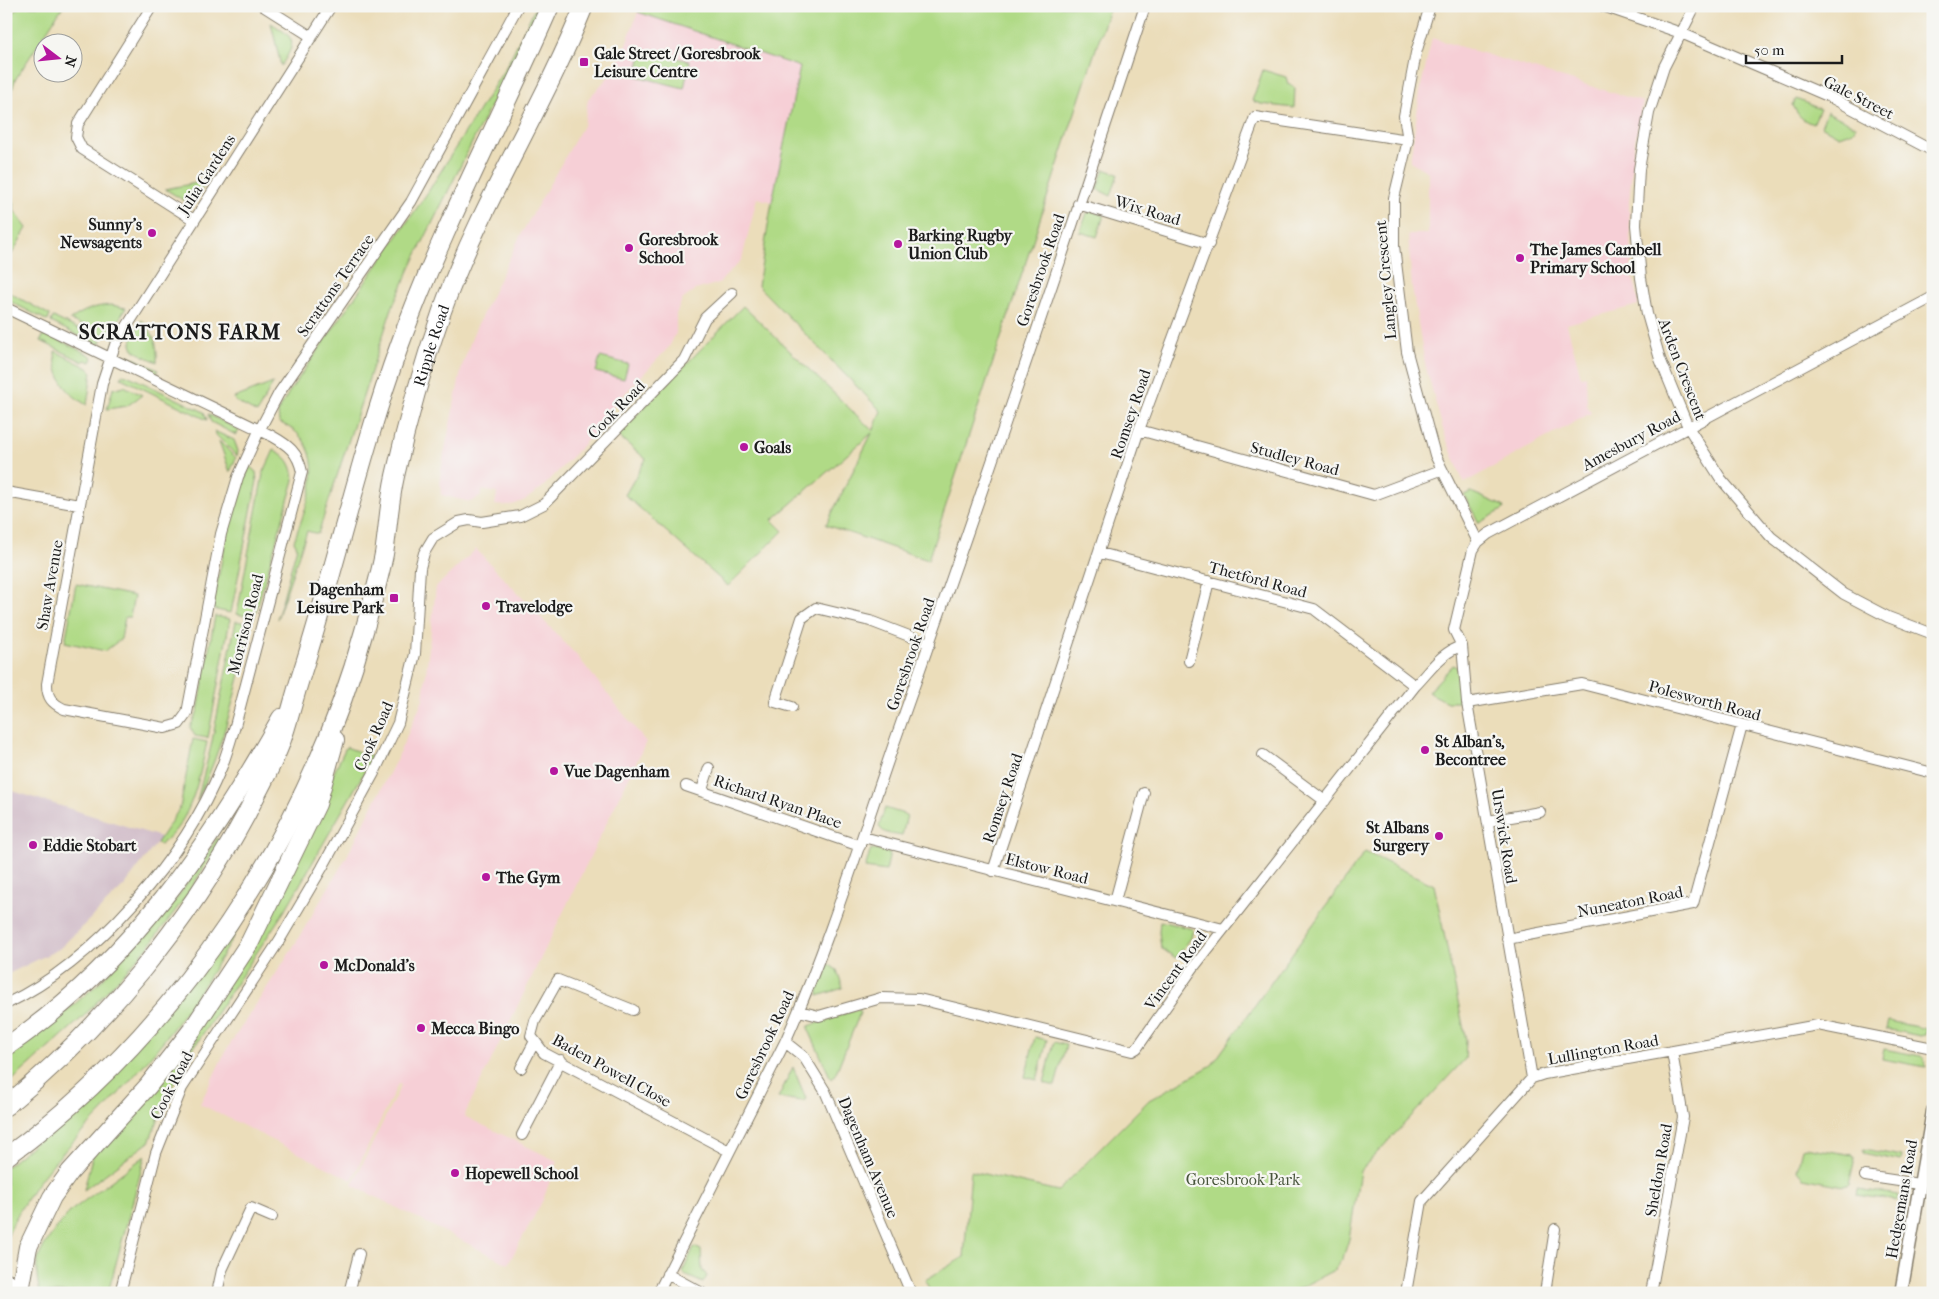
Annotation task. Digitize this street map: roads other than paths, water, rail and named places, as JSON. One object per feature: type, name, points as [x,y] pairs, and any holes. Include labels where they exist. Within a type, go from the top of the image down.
[{"type":"highway","name":"Ripple Road","points":[[298,688],[399,346],[437,248],[520,77],[550,6]]},
{"type":"highway","name":"Ripple Road","points":[[342,705],[364,633],[383,558],[394,479],[424,366],[442,310],[467,249],[568,47],[584,6]]},
{"type":"highway","points":[[6,1047],[54,1011],[143,924],[189,866],[248,777],[298,688]]},
{"type":"highway","points":[[6,1106],[36,1082],[81,1039],[143,969],[196,899],[231,842],[262,783],[280,745],[298,688]]},
{"type":"highway","points":[[6,1156],[66,1108],[114,1063],[180,988],[232,919],[299,803],[342,705]]},
{"type":"highway","points":[[15,1288],[28,1248],[52,1197],[70,1172],[148,1086],[192,1030],[250,942],[317,804],[332,757],[342,705]]},
{"type":"street","points":[[152,6],[78,124],[76,137],[82,149],[194,220]]},
{"type":"street","points":[[263,6],[312,37]]},
{"type":"street","name":"Julia Gardens","points":[[109,359],[115,345],[331,6]]},
{"type":"street","name":"Scrattons Terrace","points":[[165,728],[179,724],[188,713],[221,534],[238,477],[258,431],[279,393],[410,202],[518,6]]},
{"type":"street","name":"Goresbrook Road","points":[[658,1293],[799,1011],[861,842],[930,644],[1145,6]]},
{"type":"street","name":"Langley Crescent","points":[[1430,6],[1416,52],[1404,116],[1408,140],[1394,198],[1394,246],[1408,352],[1435,455],[1478,542]]},
{"type":"street","name":"Gale Street","points":[[1603,6],[1681,33],[1830,97],[1933,151]]},
{"type":"street","name":"Arden Crescent","points":[[1695,6],[1664,67],[1649,113],[1639,169],[1636,225],[1646,314],[1660,359],[1688,427],[1721,479],[1771,537],[1844,594],[1888,617],[1933,634]]},
{"type":"street","name":"Romsey Road","points":[[993,871],[1100,554],[1139,430],[1254,118],[1408,140]]},
{"type":"street","name":"Wix Road","points":[[1078,204],[1208,244]]},
{"type":"street","name":"Cook Road","points":[[120,1293],[156,1153],[182,1088],[279,941],[374,774],[398,722],[415,654],[420,568],[424,553],[433,538],[459,522],[469,520],[482,522],[520,516],[544,504],[684,360],[705,318],[732,293]]},
{"type":"street","name":"Amesbury Road","points":[[1478,542],[1562,493],[1933,297]]},
{"type":"street","name":"Morrison Road","points":[[6,308],[290,447],[300,462],[302,472],[235,726],[222,766],[186,833],[125,912],[89,948],[53,977],[6,1004]]},
{"type":"street","name":"Shaw Avenue","points":[[109,359],[102,384],[79,505],[47,684],[47,694],[53,704],[64,709],[165,728]]},
{"type":"street","name":"Studley Road","points":[[1139,430],[1374,495],[1441,470]]},
{"type":"street","points":[[6,492],[79,505]]},
{"type":"street","name":"Urswick Road","points":[[1478,542],[1473,550],[1454,630],[1462,646],[1467,703],[1532,1078]]},
{"type":"street","name":"Thetford Road","points":[[1100,554],[1314,609],[1415,686]]},
{"type":"street","points":[[1188,661],[1209,581]]},
{"type":"street","points":[[792,707],[775,702],[802,618],[816,608],[870,621],[930,644]]},
{"type":"street","name":"Vincent Road","points":[[799,1011],[819,1016],[881,998],[919,999],[1132,1051],[1140,1045],[1193,968],[1415,686],[1445,654],[1453,648],[1462,646]]},
{"type":"street","name":"Polesworth Road","points":[[1467,703],[1582,684],[1933,773]]},
{"type":"street","name":"Nuneaton Road","points":[[1507,939],[1693,904],[1742,725]]},
{"type":"street","points":[[1264,755],[1325,801]]},
{"type":"street","points":[[702,790],[709,768]]},
{"type":"street","name":"Richard Ryan Place","points":[[686,786],[861,842]]},
{"type":"street","points":[[1115,901],[1144,793]]},
{"type":"street","points":[[1488,821],[1540,812]]},
{"type":"street","name":"Elstow Road","points":[[861,842],[993,871],[1223,930]]},
{"type":"street","name":"Baden Powell Close","points":[[633,1010],[558,980],[535,1021],[530,1036],[544,1053],[562,1060],[729,1151]]},
{"type":"street","name":"Lullington Road","points":[[1406,1293],[1422,1200],[1532,1078],[1544,1074],[1818,1025],[1933,1048]]},
{"type":"street","points":[[521,1068],[535,1041]]},
{"type":"street","name":"Dagenham Avenue","points":[[785,1042],[804,1057],[825,1091],[911,1293]]},
{"type":"street","name":"Sheldon Road","points":[[1651,1293],[1683,1117],[1672,1052]]},
{"type":"street","points":[[522,1135],[562,1060]]},
{"type":"street","name":"Hedgemans Road","points":[[1900,1293],[1933,1112]]},
{"type":"street","points":[[1865,1176],[1919,1184]]},
{"type":"street","points":[[217,1293],[222,1270],[251,1208],[272,1217]]},
{"type":"street","points":[[1545,1293],[1555,1229]]},
{"type":"street","points":[[350,1293],[359,1254]]},
{"type":"street","points":[[667,1274],[702,1293]]},
{"type":"place","name":"Gale Street / Goresbrook Leisure Centre","points":[[584,62]]},
{"type":"place","name":"Sunny's Newsagents","points":[[152,233]]},
{"type":"place","name":"Barking Rugby Union Club","points":[[898,244]]},
{"type":"place","name":"Goresbrook School","points":[[629,248]]},
{"type":"place","name":"The James Cambell Primary School","points":[[1520,258]]},
{"type":"place","name":"Goals","points":[[744,447]]},
{"type":"place","name":"Dagenham Leisure Park","points":[[394,598]]},
{"type":"place","name":"Travelodge","points":[[486,606]]},
{"type":"place","name":"St Alban's, Becontree","points":[[1425,750]]},
{"type":"place","name":"Vue Dagenham","points":[[554,771]]},
{"type":"place","name":"St Albans Surgery","points":[[1439,836]]},
{"type":"place","name":"Eddie Stobart","points":[[33,845]]},
{"type":"place","name":"The Gym","points":[[486,877]]},
{"type":"place","name":"McDonald's","points":[[324,965]]},
{"type":"place","name":"Mecca Bingo","points":[[421,1028]]},
{"type":"place","name":"Hopewell School","points":[[455,1173]]},
{"type":"district","name":"SCRATTONS FARM","points":[[180,332]]},
{"type":"park label","name":"Goresbrook Park","points":[[1243,1179]]}]
